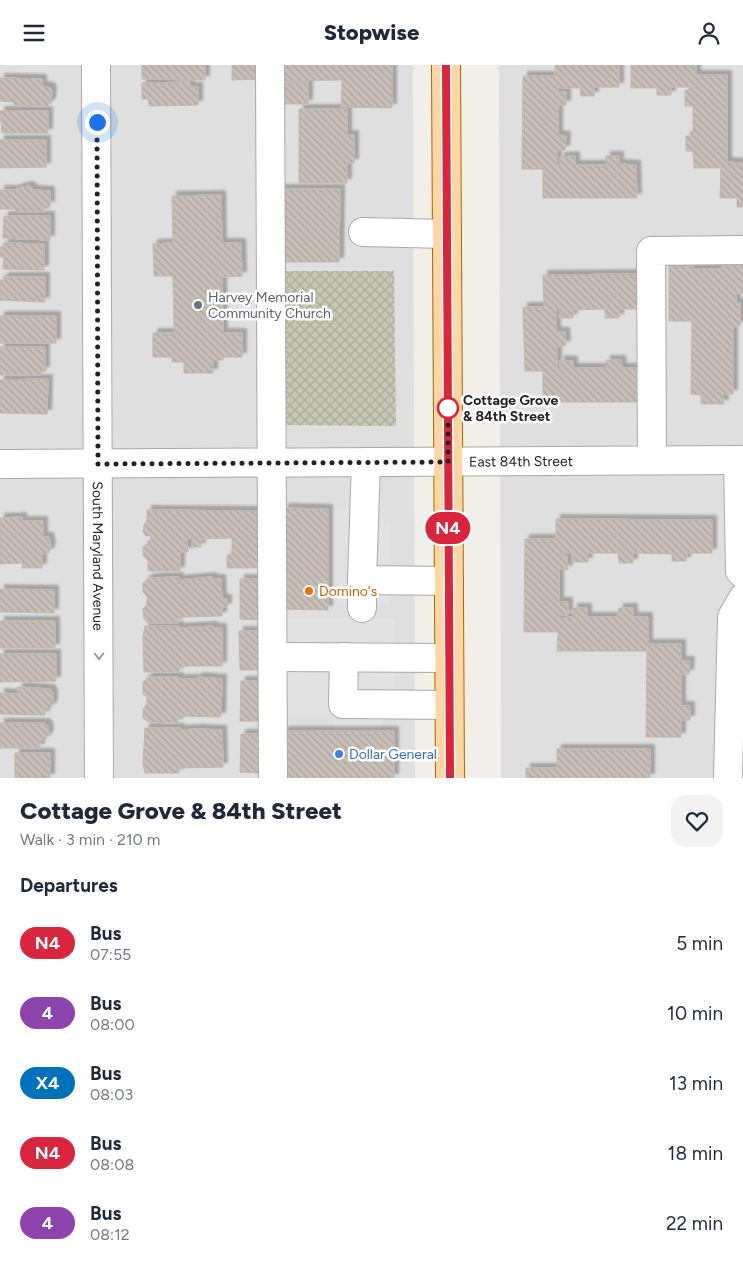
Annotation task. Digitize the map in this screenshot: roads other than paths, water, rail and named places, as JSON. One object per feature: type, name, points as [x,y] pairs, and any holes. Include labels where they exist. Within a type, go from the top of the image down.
[{"type":"main road","points":[[446,65],[450,778]]},
{"type":"street","name":"South Maryland Avenue","points":[[96,65],[100,778]]},
{"type":"street","points":[[270,65],[273,778]]},
{"type":"street","points":[[363,232],[447,235]]},
{"type":"street","points":[[652,460],[651,251],[743,250]]},
{"type":"street","name":"East 84th Street","points":[[0,465],[740,460]]},
{"type":"street","points":[[740,460],[740,571],[743,574]]},
{"type":"street","points":[[362,608],[366,462]]},
{"type":"street","points":[[362,580],[449,581]]},
{"type":"street","points":[[728,778],[732,617],[743,598]]},
{"type":"street","points":[[273,657],[449,658]]},
{"type":"street","points":[[344,657],[343,704],[449,705]]},
{"type":"place","name":"Harvey Memorial Community Church","points":[[198,305]]},
{"type":"place","name":"Cottage Grove & 84th Street","points":[[448,408]]},
{"type":"place","name":"Domino's","points":[[309,591]]},
{"type":"place","name":"Dollar General","points":[[339,754]]}]
